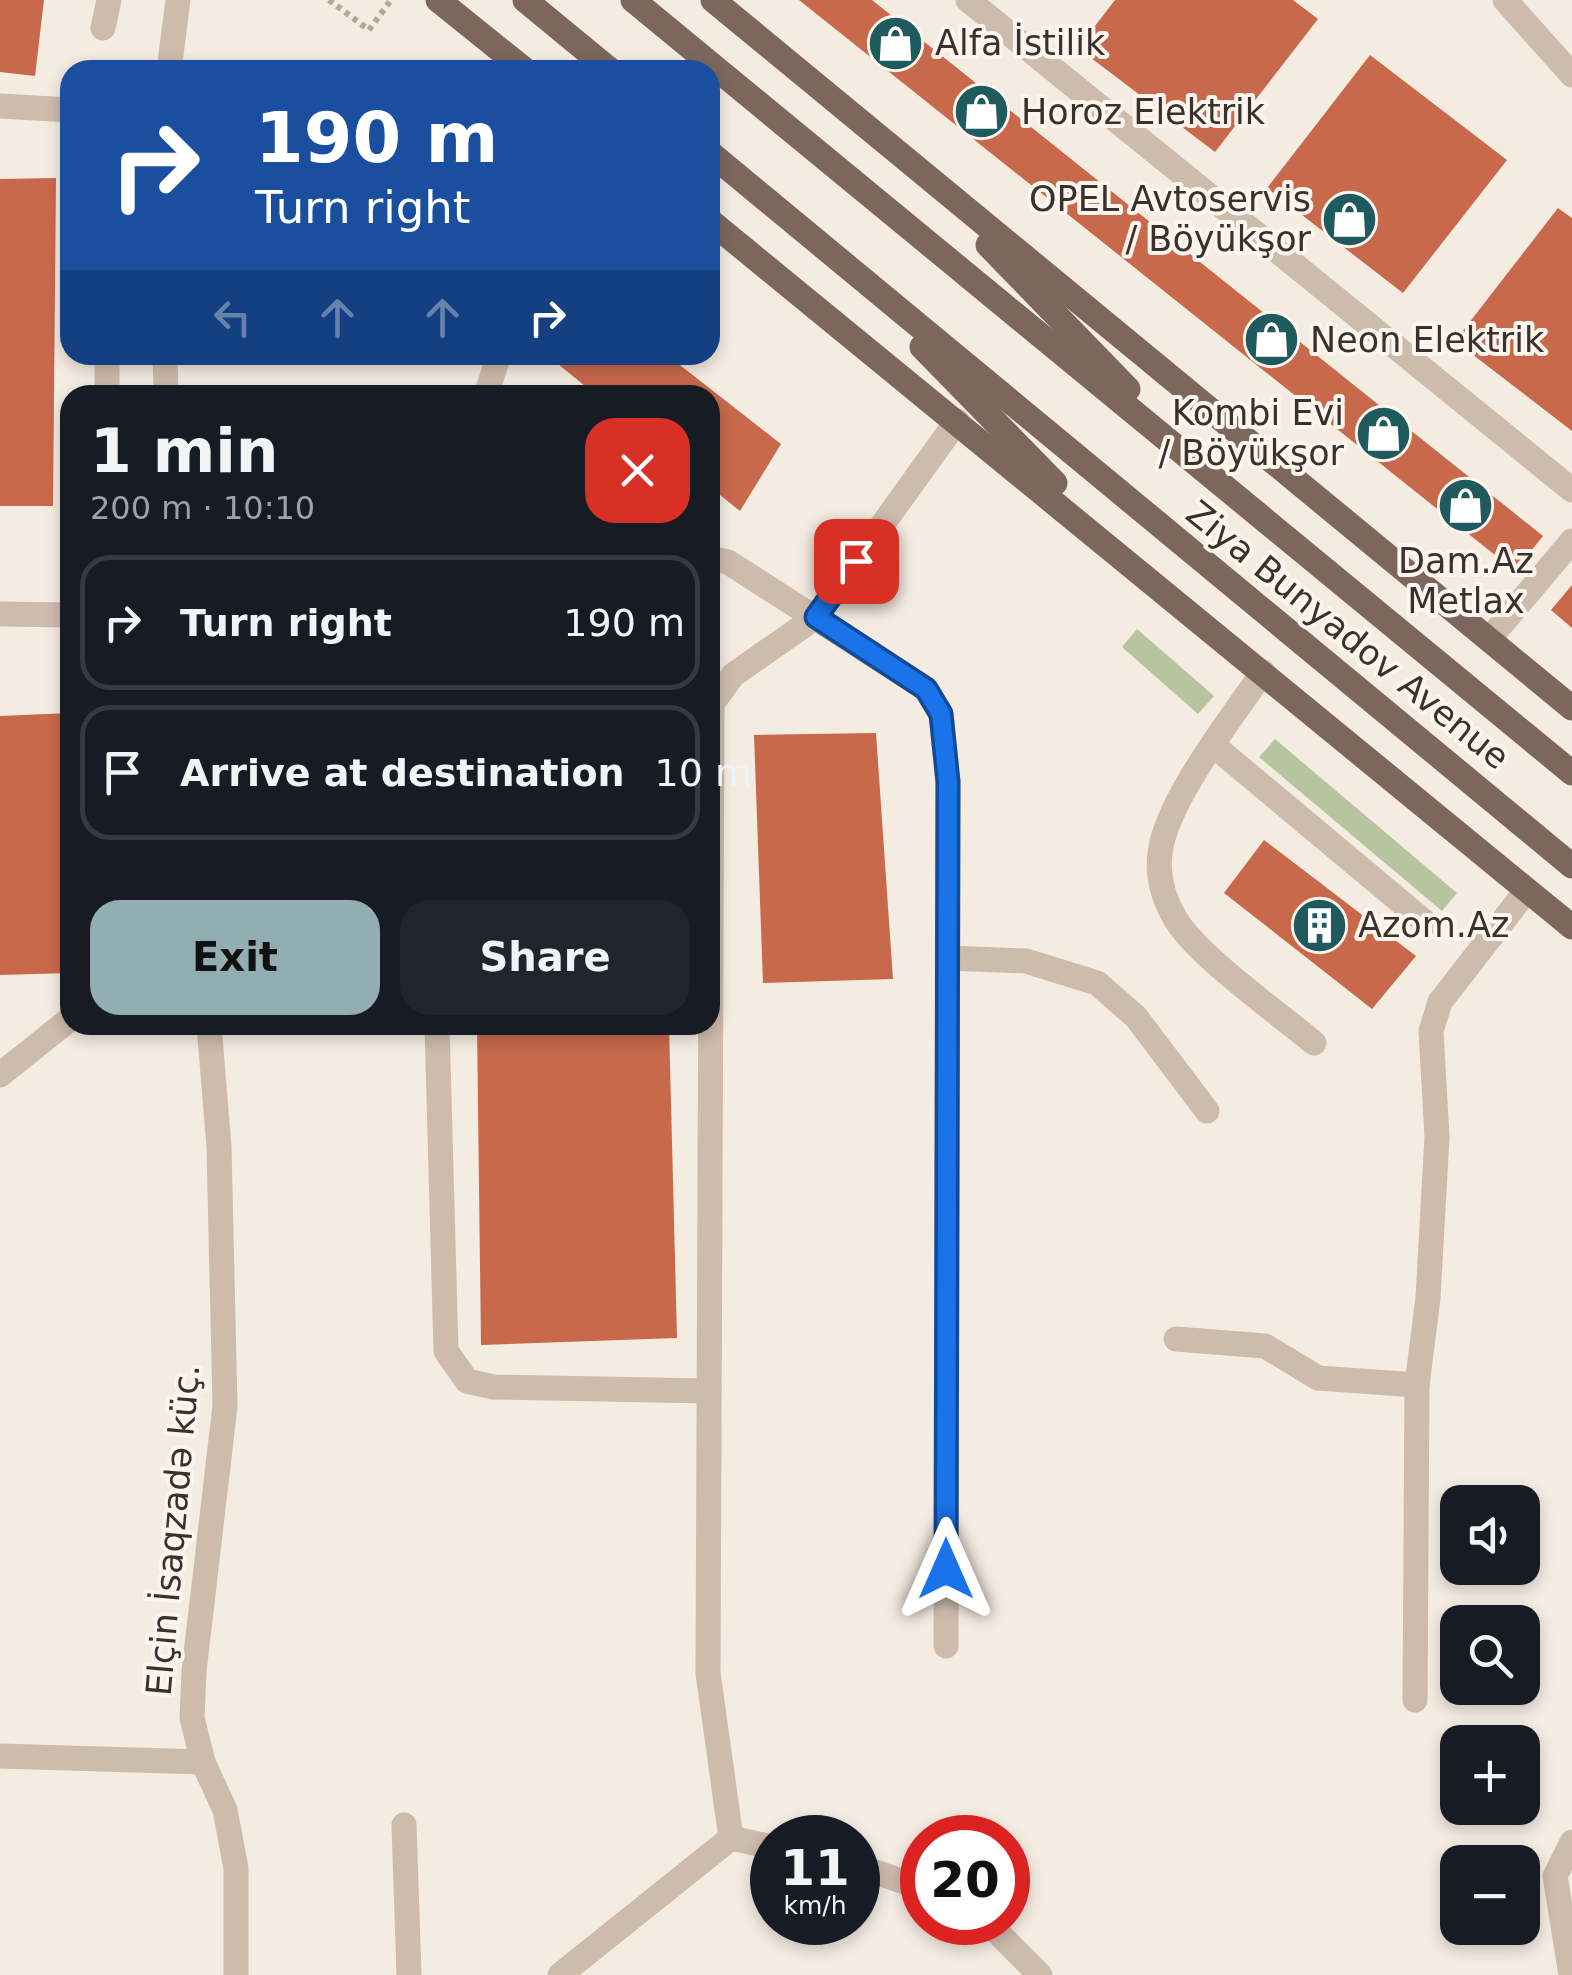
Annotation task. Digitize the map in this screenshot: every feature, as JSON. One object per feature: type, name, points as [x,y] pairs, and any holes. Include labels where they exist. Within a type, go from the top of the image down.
[{"type":"main road","points":[[438,0],[513,60]]},
{"type":"main road","points":[[525,0],[598,60]]},
{"type":"main road","name":"Ziya Bunyadov Avenue","points":[[633,0],[706,60]]},
{"type":"main road","points":[[713,0],[1572,708]]},
{"type":"main road","name":"Ziya Bunyadov Avenue","points":[[720,71],[1572,773]]},
{"type":"main road","points":[[900,154],[1215,478]]},
{"type":"main road","name":"Ziya Bunyadov Avenue","points":[[720,161],[1572,866]]},
{"type":"main road","points":[[720,228],[1572,927]]},
{"type":"main road","points":[[828,251],[1146,577]]},
{"type":"street","points":[[103,28],[109,0]]},
{"type":"street","points":[[170,60],[178,0]]},
{"type":"street","points":[[968,0],[1572,490]]},
{"type":"street","points":[[1505,0],[1572,75]]},
{"type":"street","points":[[0,106],[60,109]]},
{"type":"street","points":[[720,693],[733,675],[816,617],[956,421]]},
{"type":"street","points":[[1489,639],[1572,541]]},
{"type":"street","points":[[720,560],[926,689],[941,714],[948,782],[946,1646]]},
{"type":"street","points":[[0,614],[60,616]]},
{"type":"street","points":[[1263,672],[1214,745],[1170,822],[1160,852],[1161,886],[1176,920],[1200,948],[1314,1043]]},
{"type":"street","points":[[1214,745],[1426,923]]},
{"type":"street","points":[[1415,1700],[1416,1385],[1428,1298],[1437,1137],[1432,1030],[1440,1002],[1527,890]]},
{"type":"street","points":[[948,958],[1026,961],[1098,983],[1136,1017],[1208,1110]]},
{"type":"street","points":[[0,1075],[60,1027]]},
{"type":"street","name":"Elçin İsaqzadə küç.","points":[[210,1035],[218,1147],[225,1406],[192,1718],[202,1762],[225,1810],[236,1868],[236,1975]]},
{"type":"street","points":[[436,1035],[446,1351],[467,1381],[494,1387],[709,1392]]},
{"type":"street","points":[[711,1035],[708,1673],[731,1838]]},
{"type":"street","points":[[1176,1340],[1264,1346],[1318,1378],[1416,1385]]},
{"type":"street","points":[[0,1756],[202,1762]]},
{"type":"street","points":[[404,1825],[410,1975]]},
{"type":"street","points":[[731,1838],[750,1842]]},
{"type":"street","points":[[560,1975],[731,1838]]},
{"type":"street","points":[[1571,1975],[1555,1876],[1572,1842]]},
{"type":"street","points":[[1010,1945],[1040,1975]]},
{"type":"path","points":[[329,0],[369,30],[390,0]]},
{"type":"green space","points":[[1137,629],[1214,696],[1198,714],[1122,647]]},
{"type":"green space","points":[[1275,739],[1457,893],[1442,911],[1259,757]]},
{"type":"building","points":[[0,0],[44,0],[35,76],[0,72]]},
{"type":"building","points":[[799,0],[872,0],[1543,536],[1515,571]]},
{"type":"building","points":[[1115,0],[1293,0],[1318,19],[1215,152],[1078,48]]},
{"type":"building","points":[[1370,55],[1507,160],[1403,293],[1267,188]]},
{"type":"building","points":[[56,178],[53,506],[0,506],[0,179]]},
{"type":"building","points":[[1558,208],[1572,218],[1572,431],[1455,341]]},
{"type":"building","points":[[559,365],[680,365],[705,385],[584,385]]},
{"type":"building","points":[[720,396],[781,444],[740,511],[720,495]]},
{"type":"building","points":[[1572,585],[1572,628],[1551,610]]},
{"type":"building","points":[[60,713],[60,973],[0,975],[0,716]]},
{"type":"building","points":[[876,733],[893,979],[763,983],[754,735]]},
{"type":"building","name":"Azom.Az","points":[[1264,840],[1416,956],[1372,1009],[1224,893]]},
{"type":"building","points":[[477,1035],[669,1035],[677,1338],[481,1345]]},
{"type":"place","name":"Alfa İstilik","points":[[896,43]]},
{"type":"place","name":"Horoz Elektrik","points":[[982,112]]},
{"type":"place","name":"OPEL Avtoservis / Böyükşor","points":[[1350,219]]},
{"type":"place","name":"Neon Elektrik","points":[[1271,340]]},
{"type":"place","name":"Kombi Evi / Böyükşor","points":[[1383,433]]},
{"type":"place","name":"Dam.Az Metlax","points":[[1466,505]]},
{"type":"place","name":"Azom.Az","points":[[1319,925]]},
{"type":"route","points":[[856,561],[816,617],[926,689],[941,714],[948,782],[946,1569]]}]
